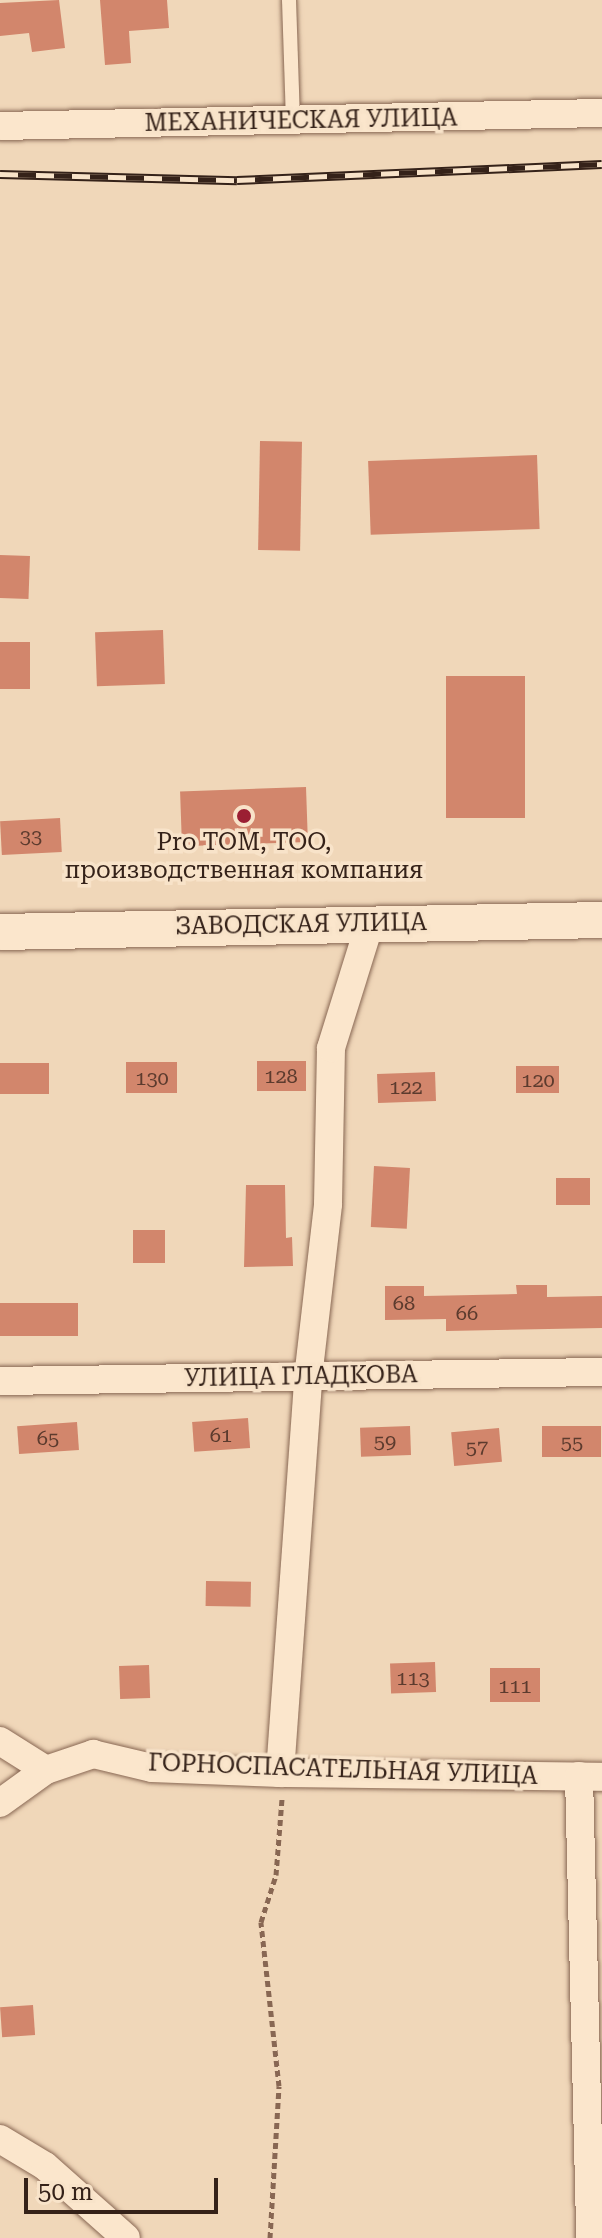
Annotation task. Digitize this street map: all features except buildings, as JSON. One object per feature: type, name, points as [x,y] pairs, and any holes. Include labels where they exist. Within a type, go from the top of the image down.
[{"type":"street","name":"МЕХАНИЧЕСКАЯ УЛИЦА","points":[[0,126],[293,123],[602,113]]},
{"type":"street","name":"ЗАВОДСКАЯ УЛИЦА","points":[[0,932],[602,920]]},
{"type":"street","points":[[280,1773],[308,1378],[328,1204],[331,1048],[370,923]]},
{"type":"street","name":"УЛИЦА ГЛАДКОВА","points":[[0,1381],[602,1372]]},
{"type":"street","points":[[0,1741],[46,1770]]},
{"type":"street","name":"ГОРНОСПАСАТЕЛЬНАЯ УЛИЦА","points":[[0,1803],[46,1770],[93,1754],[152,1768],[280,1773],[590,1776]]},
{"type":"street","points":[[590,1776],[590,2238]]},
{"type":"street","points":[[0,2139],[45,2166],[126,2238]]},
{"type":"lane","points":[[289,0],[293,123]]},
{"type":"path","points":[[270,2238],[279,2086],[261,1922],[276,1875],[285,1818],[280,1773]]},
{"type":"railway","points":[[0,174],[237,180],[602,164]]},
{"type":"place","name":"Pro TOM, ТОО, производственная компания","points":[[244,816]]}]
